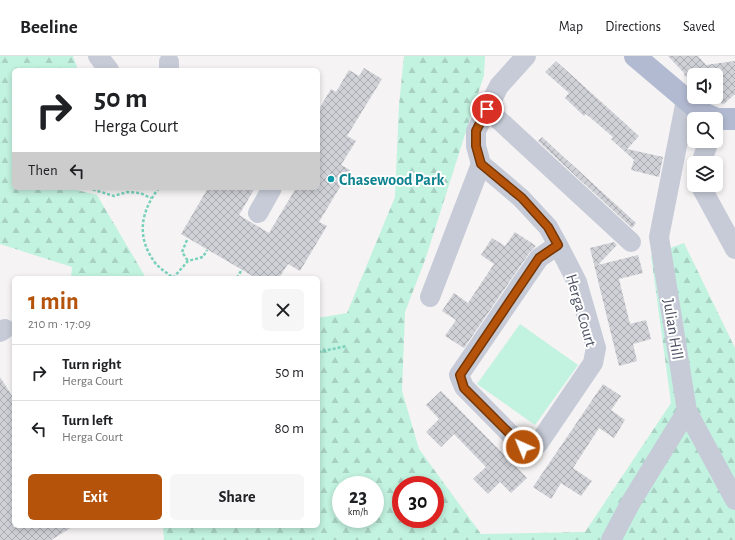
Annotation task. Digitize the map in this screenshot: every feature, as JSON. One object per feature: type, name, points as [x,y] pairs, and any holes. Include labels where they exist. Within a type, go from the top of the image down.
[{"type":"main road","points":[[635,56],[701,112]]},
{"type":"street","points":[[98,56],[107,68]]},
{"type":"street","points":[[430,297],[481,164],[476,146],[476,131],[499,86],[526,56]]},
{"type":"street","name":"Julian Hill","points":[[686,100],[659,237],[687,410],[735,500]]},
{"type":"street","points":[[487,109],[631,242]]},
{"type":"street","name":"Herga Court","points":[[481,164],[522,198],[548,227],[558,245],[577,282],[596,348],[593,363],[538,444],[523,447],[464,388],[460,375],[539,258],[558,245]]},
{"type":"street","points":[[258,213],[271,190]]},
{"type":"street","points":[[704,192],[735,249]]},
{"type":"street","points":[[611,540],[631,502],[687,410]]},
{"type":"path","points":[[94,190],[114,196],[127,192],[140,193],[151,198]]},
{"type":"path","points":[[158,190],[151,198],[145,210],[141,227],[147,247],[156,264],[171,276]]},
{"type":"path","points":[[187,240],[182,252],[188,261]]},
{"type":"path","points":[[175,276],[188,261],[203,257],[207,250]]},
{"type":"path","points":[[238,276],[242,269]]},
{"type":"path","points":[[320,352],[347,346]]},
{"type":"green space","points":[[0,56],[73,56],[77,68],[12,68],[12,190],[77,190],[97,195],[145,276],[71,276],[72,267],[0,244]]},
{"type":"green space","points":[[404,56],[485,56],[484,75],[425,260],[405,312],[402,391],[419,449],[439,476],[392,476],[392,528],[444,528],[444,483],[481,534],[585,532],[671,403],[651,255],[684,243],[735,348],[735,540],[164,540],[163,528],[320,528],[320,318],[347,313],[395,197],[399,105]]},
{"type":"green space","points":[[520,324],[578,365],[535,425],[477,384]]},
{"type":"building","points":[[668,56],[698,56],[706,65],[735,61],[735,94],[723,104],[723,68],[687,68],[687,77]]},
{"type":"building","points":[[556,61],[639,136],[627,149],[663,157],[659,177],[631,170],[634,160],[611,139],[613,137],[586,114],[584,116],[565,98],[569,93],[545,72]]},
{"type":"building","name":"Chasewood Park","points":[[364,68],[382,79],[347,136],[356,141],[341,165],[350,170],[319,222],[327,226],[300,271],[288,264],[280,276],[253,276],[181,234],[207,190],[254,190],[239,215],[269,233],[295,190],[320,190],[320,108],[331,89],[336,92],[349,70],[359,76]]},
{"type":"building","points":[[542,137],[636,223],[632,228],[538,141]]},
{"type":"building","points":[[515,232],[536,246],[530,252],[464,348],[445,336],[456,320],[442,311],[454,293],[468,303],[494,264],[481,255],[492,238],[505,246]]},
{"type":"building","points":[[614,242],[617,245],[598,265],[638,255],[643,273],[619,279],[630,324],[646,320],[651,339],[633,344],[637,361],[619,366],[590,248]]},
{"type":"building","points":[[0,377],[12,396],[12,528],[71,528],[51,540],[0,540]]},
{"type":"building","points":[[603,384],[621,396],[611,410],[625,420],[614,438],[599,428],[573,468],[592,481],[581,496],[561,483],[551,499],[533,487]]},
{"type":"building","points":[[441,391],[527,478],[511,493],[500,482],[488,494],[473,479],[486,467],[454,434],[441,447],[426,432],[439,419],[426,405]]},
{"type":"place","name":"Chasewood Park","points":[[331,179]]},
{"type":"route","points":[[487,109],[476,131],[476,146],[481,164],[522,198],[548,227],[558,245],[539,258],[460,375],[464,388],[523,447]]}]
